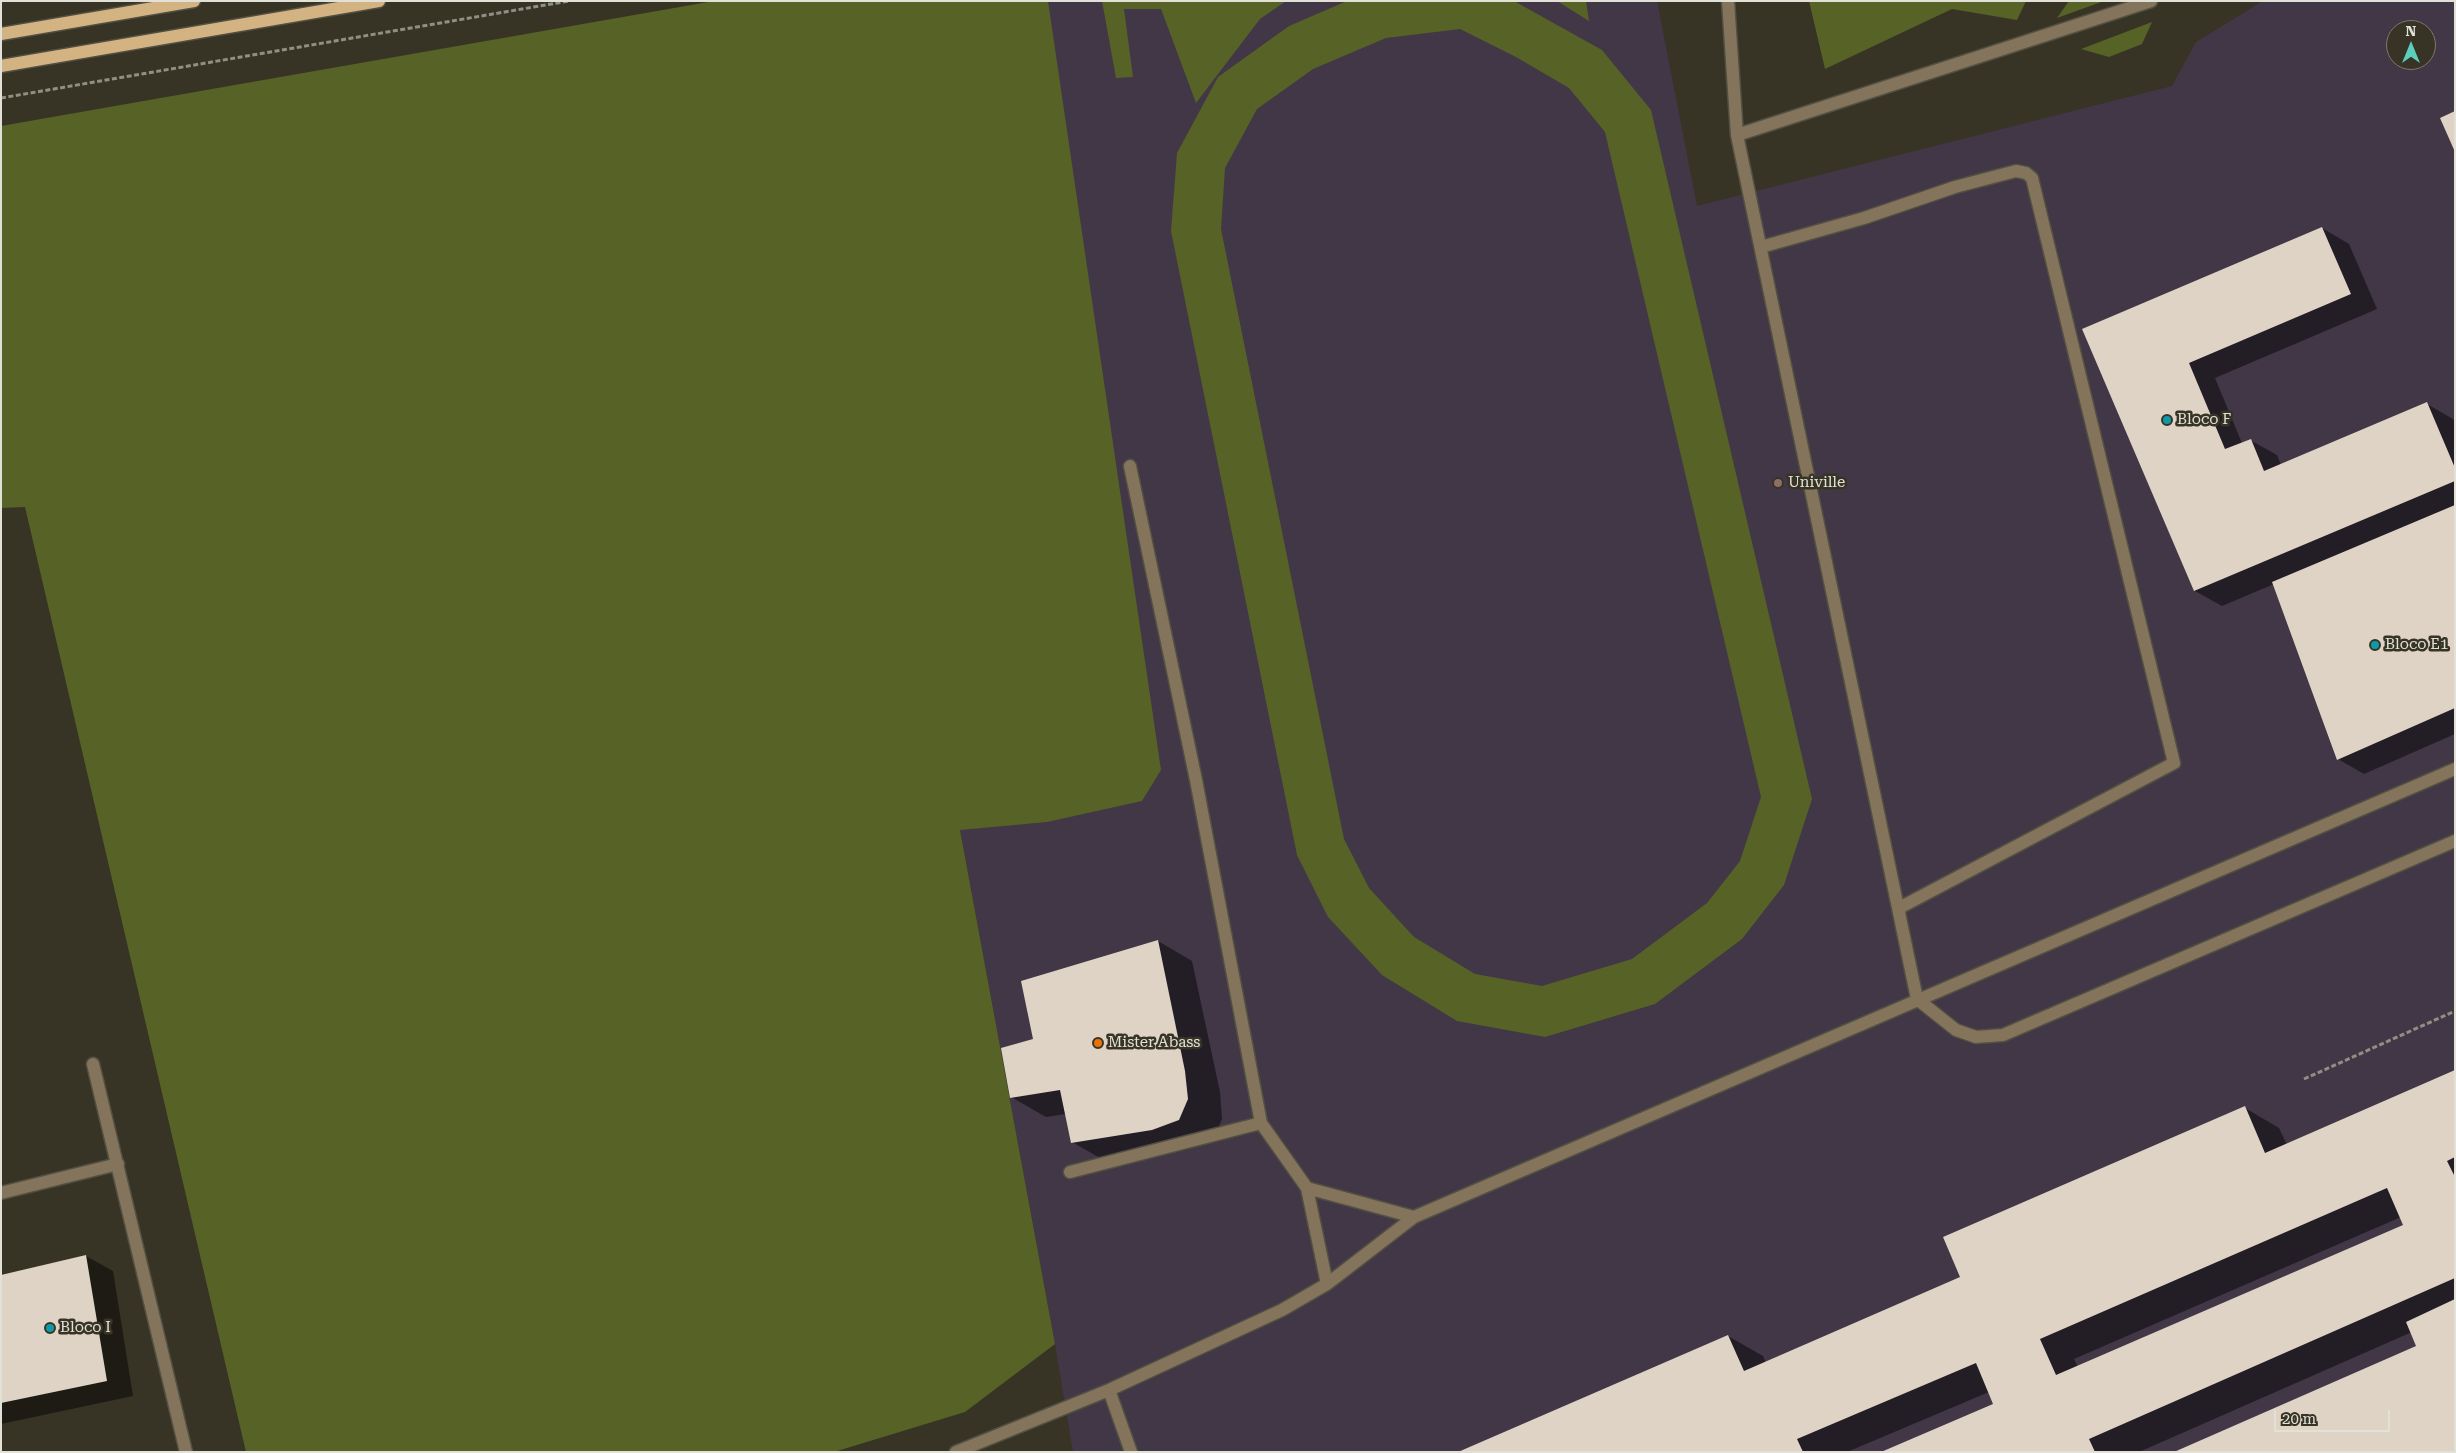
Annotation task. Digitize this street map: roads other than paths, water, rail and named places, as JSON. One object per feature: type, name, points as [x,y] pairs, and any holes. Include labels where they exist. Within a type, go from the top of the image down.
[{"type":"main road","points":[[1,34],[194,1]]},
{"type":"main road","points":[[1,66],[379,1]]},
{"type":"lane","points":[[1728,1],[1737,135],[1917,999],[1956,1030],[1976,1037],[2003,1035],[2455,840]]},
{"type":"lane","points":[[1737,135],[2151,1]]},
{"type":"lane","points":[[1761,247],[1864,218],[1964,185],[2016,171],[2026,173],[2032,178],[2174,763],[1898,908]]},
{"type":"lane","points":[[1130,466],[1196,780],[1261,1123],[1307,1188],[1327,1284]]},
{"type":"lane","points":[[956,1452],[1109,1390],[1282,1310],[1327,1284],[1414,1217],[2455,769]]},
{"type":"lane","points":[[93,1064],[186,1452]]},
{"type":"lane","points":[[1070,1172],[1261,1123]]},
{"type":"lane","points":[[1,1193],[118,1164]]},
{"type":"lane","points":[[1307,1188],[1414,1217]]},
{"type":"lane","points":[[1109,1390],[1131,1452]]},
{"type":"place","name":"Bloco F","points":[[2167,420]]},
{"type":"place","name":"Univille","points":[[1778,483]]},
{"type":"place","name":"Bloco E1","points":[[2375,645]]},
{"type":"place","name":"Mister Abass","points":[[1098,1043]]},
{"type":"place","name":"Bloco I","points":[[50,1328]]}]
